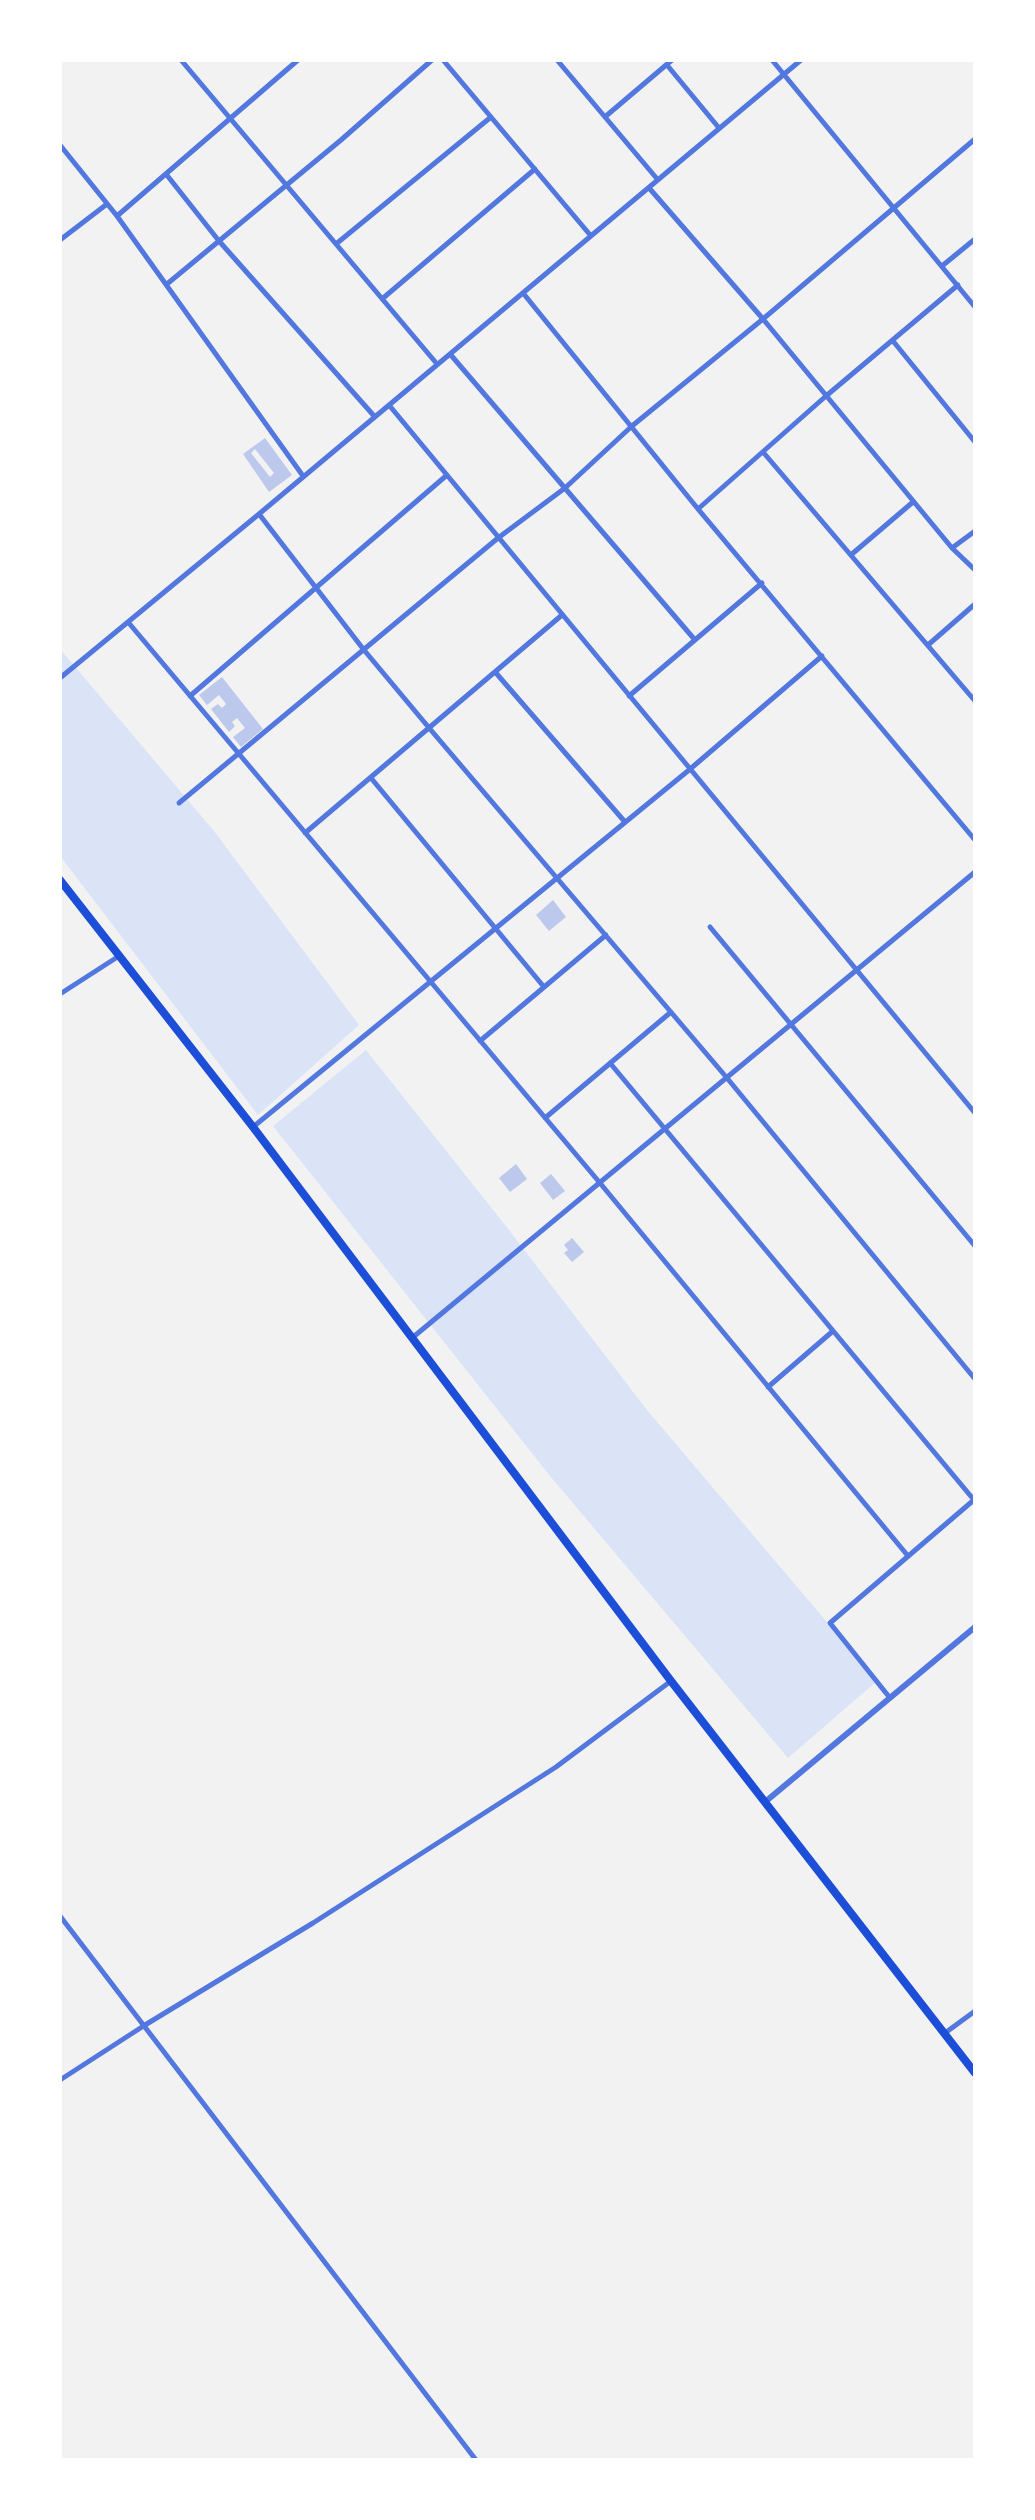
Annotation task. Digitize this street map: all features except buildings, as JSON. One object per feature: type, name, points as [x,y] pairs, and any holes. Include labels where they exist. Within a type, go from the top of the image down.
[{"type":"main road","points":[[60,880],[254,1127],[671,1681],[975,2073]]},
{"type":"street","points":[[181,60],[437,364]]},
{"type":"street","points":[[117,216],[298,60]]},
{"type":"street","points":[[167,284],[432,60]]},
{"type":"street","points":[[444,60],[591,236]]},
{"type":"street","points":[[557,60],[658,180]]},
{"type":"street","points":[[772,60],[975,307]]},
{"type":"street","points":[[60,678],[801,60]]},
{"type":"street","points":[[605,117],[670,62],[720,128]]},
{"type":"street","points":[[336,244],[491,117]]},
{"type":"street","points":[[180,803],[498,538],[564,488],[632,426],[975,139]]},
{"type":"street","points":[[60,144],[167,284],[304,476]]},
{"type":"street","points":[[382,299],[535,169]]},
{"type":"street","points":[[166,174],[219,241],[375,416]]},
{"type":"street","points":[[649,188],[952,548],[975,570]]},
{"type":"street","points":[[60,240],[108,204]]},
{"type":"street","points":[[942,266],[975,238]]},
{"type":"street","points":[[698,509],[958,286]]},
{"type":"street","points":[[523,293],[975,840]]},
{"type":"street","points":[[893,341],[975,442]]},
{"type":"street","points":[[449,354],[695,640]]},
{"type":"street","points":[[389,405],[975,1112]]},
{"type":"street","points":[[762,452],[975,701]]},
{"type":"street","points":[[190,696],[447,475]]},
{"type":"street","points":[[852,554],[913,502]]},
{"type":"street","points":[[259,514],[364,650],[727,1078],[975,1379]]},
{"type":"street","points":[[952,548],[975,531]]},
{"type":"street","points":[[630,696],[762,583]]},
{"type":"street","points":[[928,645],[975,604]]},
{"type":"street","points":[[305,833],[562,615]]},
{"type":"street","points":[[128,622],[908,1556]]},
{"type":"street","points":[[254,1127],[822,656]]},
{"type":"street","points":[[495,672],[625,822]]},
{"type":"street","points":[[371,778],[544,986]]},
{"type":"street","points":[[412,1338],[975,872]]},
{"type":"street","points":[[710,927],[975,1246]]},
{"type":"street","points":[[480,1040],[606,935]]},
{"type":"street","points":[[60,994],[119,956]]},
{"type":"street","points":[[545,1118],[671,1012]]},
{"type":"street","points":[[610,1063],[974,1500],[830,1623],[890,1698]]},
{"type":"street","points":[[768,1386],[833,1331]]},
{"type":"street","points":[[764,1802],[975,1627]]},
{"type":"street","points":[[60,2080],[540,1776],[671,1681]]},
{"type":"street","points":[[60,1916],[476,2460]]},
{"type":"street","points":[[945,2034],[975,2011]]},
{"type":"shaded area","points":[[60,649],[214,831],[359,1025],[258,1115],[60,856]]},
{"type":"shaded area","points":[[366,1050],[647,1410],[877,1681],[788,1758],[550,1476],[273,1126]]}]
